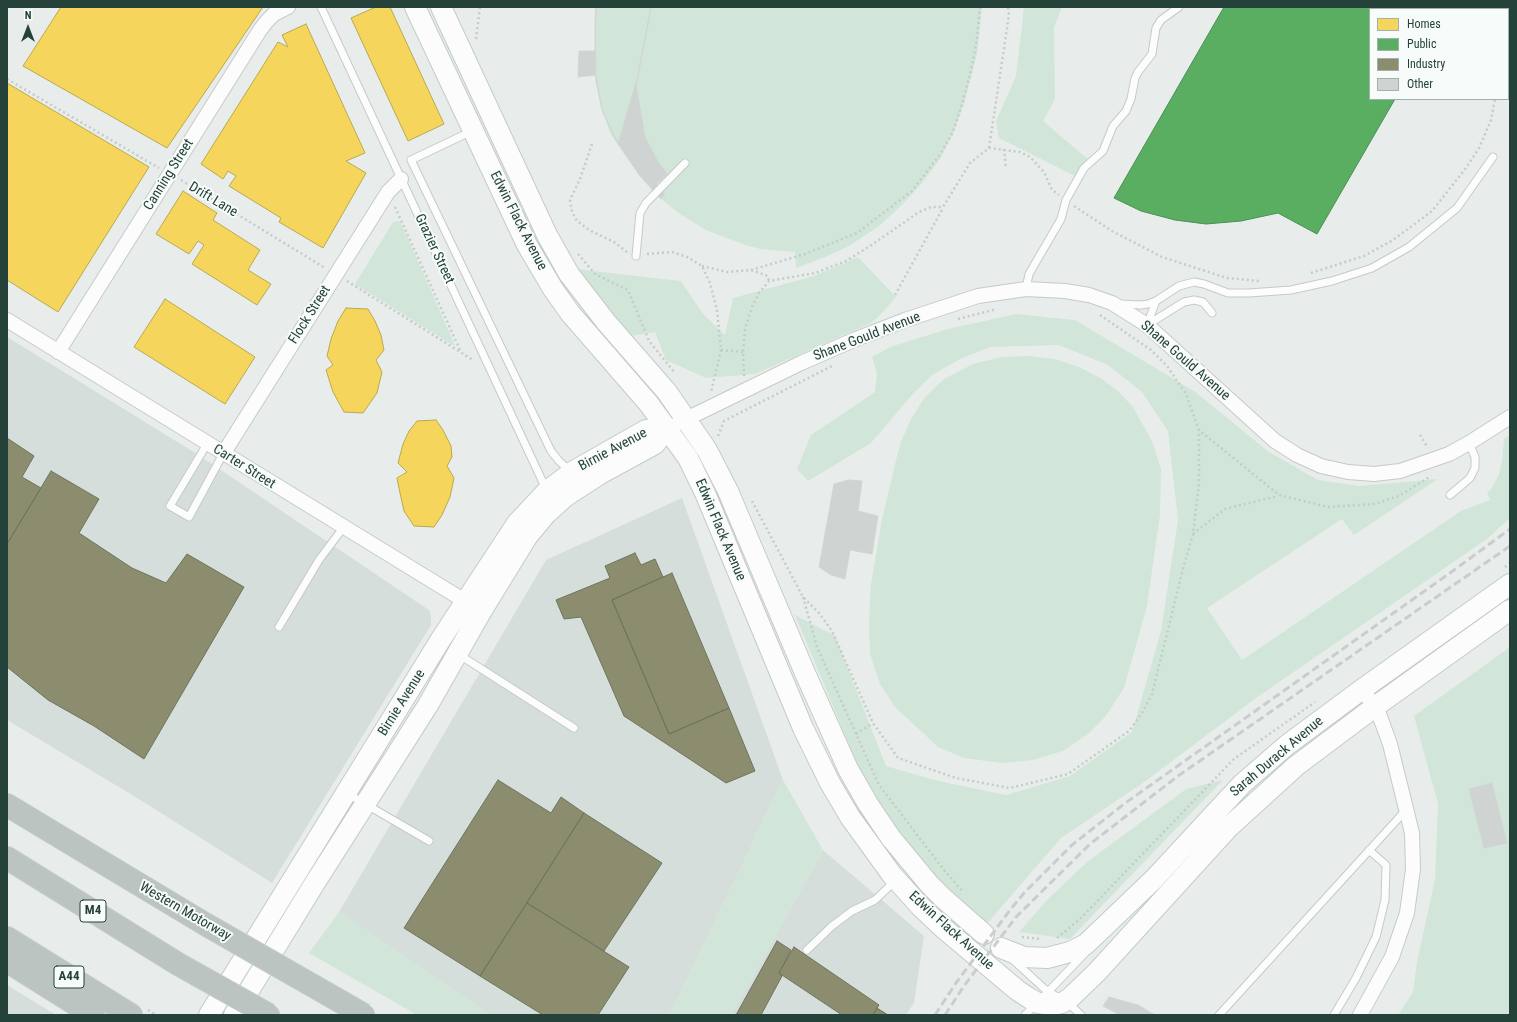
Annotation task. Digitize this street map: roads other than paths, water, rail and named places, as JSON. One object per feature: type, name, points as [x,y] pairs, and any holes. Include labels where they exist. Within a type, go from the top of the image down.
[{"type":"highway","name":"Western Motorway","points":[[7,805],[205,924],[364,1015]]},
{"type":"highway","name":"M4","points":[[7,858],[178,964],[269,1015]]},
{"type":"highway","name":"A44","points":[[7,938],[130,1015]]},
{"type":"highway","name":"A44","points":[[7,961],[93,1015]]},
{"type":"street","name":"Canning Street","points":[[58,352],[260,30],[274,14],[288,7]]},
{"type":"street","name":"Edwin Flack Avenue","points":[[415,7],[527,245],[570,313],[632,383],[688,458],[705,493],[803,728],[830,783],[850,817],[897,880],[942,927],[1017,990],[1037,1003]]},
{"type":"street","name":"Edwin Flack Avenue","points":[[441,7],[547,235],[569,274],[606,322],[667,392],[708,450],[728,492],[805,673],[848,768],[868,804],[891,838],[913,865],[943,898],[984,934]]},
{"type":"street","name":"Flock Street","points":[[223,454],[388,192],[401,179]]},
{"type":"street","name":"Shane Gould Avenue","points":[[667,428],[801,363],[856,339],[906,320],[978,296],[1026,289],[1065,291],[1089,295],[1112,303],[1147,325],[1275,441],[1297,455],[1321,466],[1348,472],[1374,474],[1400,471],[1449,454],[1510,417]]},
{"type":"street","name":"Carter Street","points":[[7,320],[343,528],[474,607]]},
{"type":"street","name":"Birnie Avenue","points":[[209,1015],[441,639],[474,607],[546,514],[556,490],[572,472],[646,430],[667,428]]},
{"type":"street","name":"Birnie Avenue","points":[[556,490],[600,474],[655,444],[667,428]]},
{"type":"street","name":"Sarah Durack Avenue","points":[[1019,956],[1034,958],[1054,957],[1078,949],[1094,938],[1154,879],[1242,784],[1287,745],[1361,690],[1510,584]]},
{"type":"street","name":"Birnie Avenue","points":[[234,1015],[365,803],[428,705],[457,654],[474,607]]},
{"type":"street","name":"Sarah Durack Avenue","points":[[1066,1001],[1097,972],[1229,827],[1296,766],[1376,706],[1510,610]]},
{"type":"street","points":[[1360,1015],[1392,957],[1408,913],[1413,869],[1412,833],[1390,744],[1376,706],[1361,690]]},
{"type":"street","points":[[897,880],[913,865]]},
{"type":"street","name":"Edwin Flack Avenue","points":[[1001,948],[1019,956]]},
{"type":"street","points":[[1037,1003],[1053,1005],[1066,1001]]},
{"type":"lane","name":"Grazier Street","points":[[321,7],[401,179],[556,490]]},
{"type":"lane","points":[[1026,289],[1029,274],[1061,219],[1066,200],[1084,168],[1103,151],[1113,126],[1126,112],[1131,99],[1135,78],[1152,54],[1156,28],[1160,20],[1179,7]]},
{"type":"lane","points":[[474,130],[411,160],[550,450],[559,461],[572,472]]},
{"type":"lane","points":[[1112,303],[1141,306],[1156,301],[1179,286],[1194,282],[1228,293],[1291,290],[1332,281],[1372,268],[1409,247],[1457,208],[1492,157]]},
{"type":"lane","points":[[636,256],[640,214],[646,203],[685,163]]},
{"type":"lane","points":[[1147,325],[1184,302],[1194,300],[1203,302],[1212,313]]},
{"type":"lane","points":[[1147,325],[1156,301]]},
{"type":"lane","points":[[1450,495],[1470,478],[1475,468],[1475,457],[1469,443]]},
{"type":"lane","points":[[207,444],[170,506],[189,518],[223,454]]},
{"type":"lane","points":[[280,627],[319,560],[343,528]]},
{"type":"lane","points":[[457,654],[574,728]]},
{"type":"lane","points":[[347,793],[429,841]]},
{"type":"lane","points":[[1219,1015],[1406,810]]},
{"type":"lane","points":[[1334,1015],[1356,978],[1376,938],[1385,900],[1386,865],[1369,850]]},
{"type":"lane","points":[[807,950],[832,926],[852,911],[875,900],[897,880]]},
{"type":"lane","points":[[1001,948],[1015,963],[1037,1003],[1086,952],[1094,938]]},
{"type":"lane","points":[[1066,1001],[1082,1015]]},
{"type":"railway","points":[[935,1015],[956,983],[1010,910],[1024,893],[1072,845],[1124,804],[1510,529]]},
{"type":"railway","points":[[945,1015],[964,986],[1016,917],[1090,844],[1178,776],[1510,546]]}]
